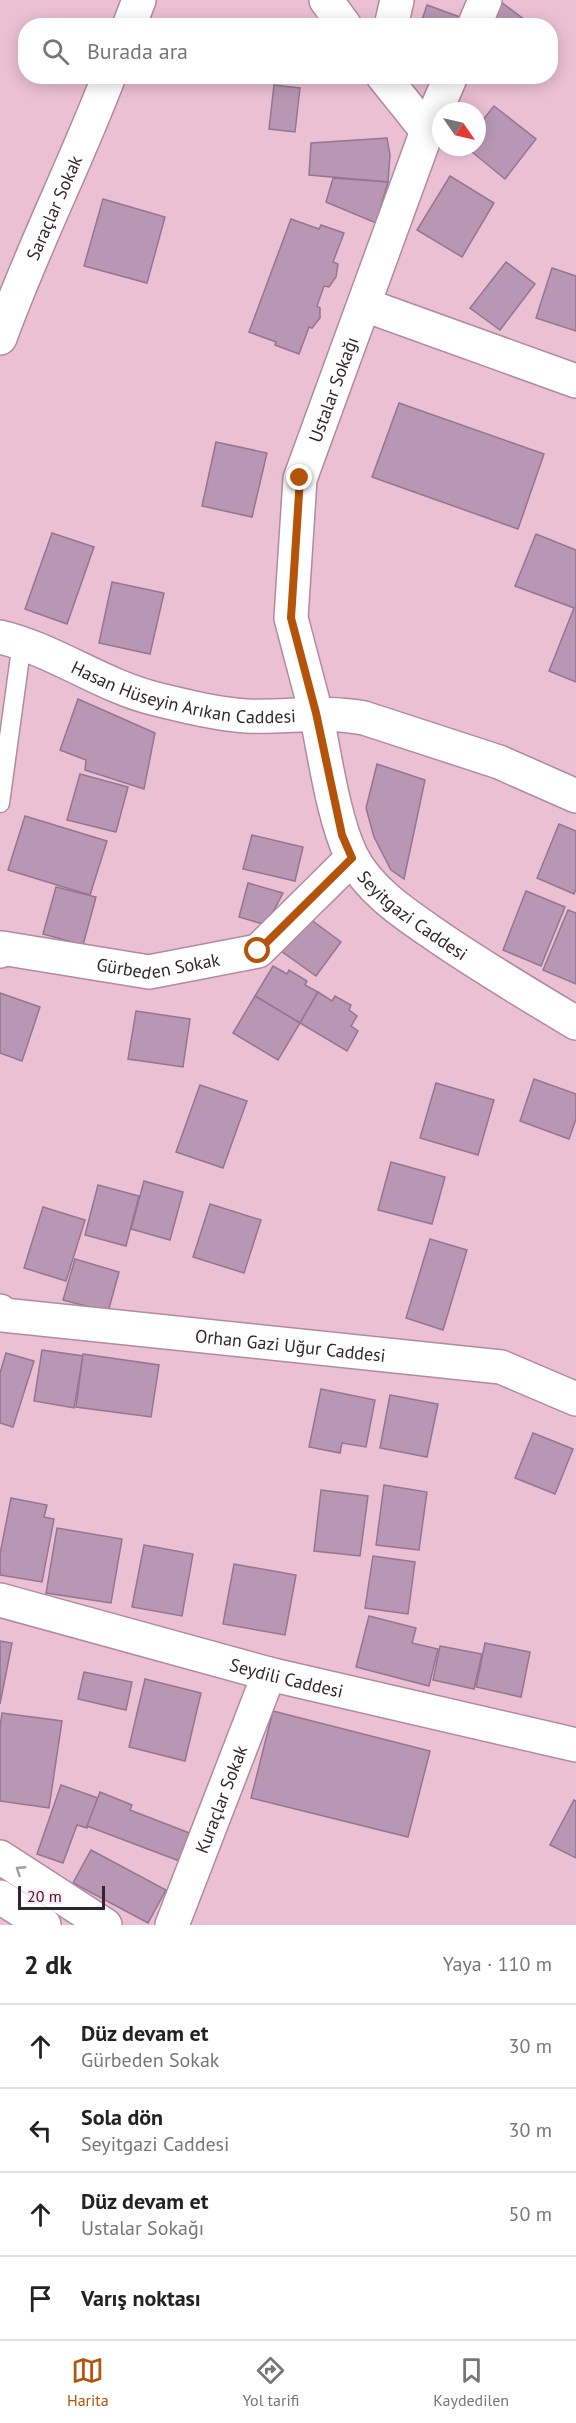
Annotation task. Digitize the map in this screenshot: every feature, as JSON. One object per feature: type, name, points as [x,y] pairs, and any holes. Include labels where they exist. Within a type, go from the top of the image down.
[{"type":"street","points":[[132,18],[139,0]]},
{"type":"street","points":[[326,0],[339,18]]},
{"type":"street","points":[[393,18],[398,0]]},
{"type":"street","points":[[477,18],[485,0]]},
{"type":"street","name":"Saraçlar Sokak","points":[[0,338],[12,303],[88,132],[106,84]]},
{"type":"street","points":[[390,84],[428,131]]},
{"type":"street","name":"Ustalar Sokağı","points":[[316,713],[291,618],[300,478],[428,131],[449,84]]},
{"type":"street","points":[[365,305],[576,381]]},
{"type":"street","name":"Hasan Hüseyin Arıkan Caddesi","points":[[11,640],[100,679],[153,698],[246,716],[344,714],[404,729],[499,762],[576,796]]},
{"type":"street","name":"Seyitgazi Caddesi","points":[[316,713],[342,835],[352,858],[373,886],[402,912],[461,953],[576,1023]]},
{"type":"street","name":"Gürbeden Sokak","points":[[0,945],[149,972],[258,951],[352,858]]},
{"type":"street","name":"Orhan Gazi Uğur Caddesi","points":[[0,1311],[3,1315],[501,1367],[576,1400]]},
{"type":"street","name":"Seydili Caddesi","points":[[0,1600],[269,1674],[576,1745]]},
{"type":"street","name":"Kuraçlar Sokak","points":[[172,1925],[269,1674]]},
{"type":"street","points":[[0,1857],[105,1925]]},
{"type":"street","points":[[0,1897],[44,1925]]},
{"type":"lane","points":[[0,803],[11,640]]},
{"type":"building","points":[[501,2],[522,18],[490,18]]},
{"type":"building","points":[[427,5],[460,17],[460,18],[423,18]]},
{"type":"building","points":[[274,85],[300,88],[295,132],[269,129]]},
{"type":"building","points":[[494,106],[536,139],[505,179],[477,156],[486,156],[486,116]]},
{"type":"building","points":[[387,138],[390,155],[388,182],[309,175],[311,143]]},
{"type":"building","points":[[450,176],[494,203],[462,257],[417,230]]},
{"type":"building","points":[[333,178],[388,182],[376,223],[326,202]]},
{"type":"building","points":[[103,199],[165,217],[147,283],[84,266]]},
{"type":"building","points":[[291,219],[319,229],[321,225],[344,233],[333,262],[338,264],[336,277],[329,287],[324,286],[317,306],[320,308],[320,318],[312,328],[309,327],[299,354],[249,332]]},
{"type":"building","points":[[506,262],[535,284],[500,330],[470,308]]},
{"type":"building","points":[[552,268],[576,276],[576,331],[536,318]]},
{"type":"building","points":[[399,403],[544,454],[518,529],[372,477]]},
{"type":"building","points":[[216,442],[267,453],[252,517],[202,506]]},
{"type":"building","points":[[52,533],[94,547],[67,624],[25,609]]},
{"type":"building","points":[[536,534],[576,550],[576,682],[549,671],[574,608],[515,586]]},
{"type":"building","points":[[112,582],[164,593],[150,654],[99,643]]},
{"type":"building","points":[[78,699],[155,733],[144,789],[85,770],[86,760],[60,750]]},
{"type":"building","points":[[377,764],[425,780],[404,879],[391,870],[374,837],[366,808]]},
{"type":"building","points":[[80,774],[128,787],[116,832],[67,820]]},
{"type":"building","points":[[25,816],[107,841],[90,895],[8,870]]},
{"type":"building","points":[[559,824],[576,831],[576,889],[574,894],[537,878]]},
{"type":"building","points":[[252,835],[303,847],[295,881],[243,869]]},
{"type":"building","points":[[248,883],[283,893],[266,925],[239,917]]},
{"type":"building","points":[[56,887],[96,897],[83,945],[43,934]]},
{"type":"building","points":[[526,891],[565,907],[541,966],[503,950]]},
{"type":"building","points":[[568,910],[576,913],[576,984],[543,970]]},
{"type":"building","points":[[306,916],[341,942],[316,976],[281,951]]},
{"type":"building","points":[[273,966],[287,974],[289,970],[307,981],[305,985],[318,992],[300,1023],[255,996]]},
{"type":"building","points":[[318,992],[332,1001],[335,996],[351,1005],[349,1010],[357,1016],[351,1026],[358,1031],[347,1051],[300,1023]]},
{"type":"building","points":[[0,993],[40,1007],[22,1061],[0,1053]]},
{"type":"building","points":[[255,996],[300,1023],[278,1060],[233,1033]]},
{"type":"building","points":[[136,1011],[190,1019],[183,1067],[128,1059]]},
{"type":"building","points":[[534,1079],[576,1094],[576,1119],[569,1139],[520,1121]]},
{"type":"building","points":[[436,1083],[494,1100],[478,1155],[420,1138]]},
{"type":"building","points":[[200,1085],[247,1101],[223,1168],[176,1152]]},
{"type":"building","points":[[391,1162],[445,1177],[432,1224],[378,1210]]},
{"type":"building","points":[[144,1181],[183,1192],[170,1240],[131,1229]]},
{"type":"building","points":[[98,1185],[139,1196],[126,1246],[85,1235]]},
{"type":"building","points":[[210,1204],[261,1220],[244,1273],[193,1257]]},
{"type":"building","points":[[43,1207],[85,1220],[66,1281],[24,1268]]},
{"type":"building","points":[[430,1239],[467,1250],[443,1330],[406,1318]]},
{"type":"building","points":[[75,1259],[119,1272],[108,1312],[63,1300]]},
{"type":"building","points":[[42,1350],[83,1356],[74,1408],[34,1401]]},
{"type":"building","points":[[6,1353],[34,1361],[13,1427],[0,1423],[0,1373]]},
{"type":"building","points":[[83,1354],[159,1365],[151,1417],[76,1407]]},
{"type":"building","points":[[321,1389],[375,1400],[366,1447],[342,1443],[340,1453],[309,1447]]},
{"type":"building","points":[[390,1395],[438,1404],[427,1457],[380,1448]]},
{"type":"building","points":[[533,1433],[573,1449],[555,1494],[515,1478]]},
{"type":"building","points":[[384,1485],[427,1492],[419,1550],[376,1545]]},
{"type":"building","points":[[321,1490],[368,1496],[360,1556],[314,1551]]},
{"type":"building","points":[[11,1498],[47,1505],[44,1517],[54,1519],[42,1582],[0,1575],[0,1554]]},
{"type":"building","points":[[57,1528],[122,1539],[111,1603],[46,1593]]},
{"type":"building","points":[[144,1545],[193,1554],[182,1616],[132,1607]]},
{"type":"building","points":[[373,1556],[415,1562],[408,1614],[365,1608]]},
{"type":"building","points":[[234,1564],[296,1575],[285,1635],[223,1624]]},
{"type":"building","points":[[369,1616],[416,1628],[412,1643],[438,1649],[429,1686],[356,1667]]},
{"type":"building","points":[[0,1641],[12,1643],[0,1704]]},
{"type":"building","points":[[485,1643],[530,1652],[521,1697],[476,1687]]},
{"type":"building","points":[[440,1646],[482,1654],[474,1689],[433,1680]]},
{"type":"building","points":[[84,1672],[132,1682],[126,1710],[78,1699]]},
{"type":"building","points":[[145,1679],[201,1693],[185,1761],[129,1747]]},
{"type":"building","points":[[273,1711],[430,1751],[408,1837],[251,1798]]},
{"type":"building","points":[[2,1713],[62,1721],[49,1808],[0,1801]]},
{"type":"building","points":[[61,1785],[98,1798],[87,1828],[77,1825],[63,1863],[37,1854]]},
{"type":"building","points":[[100,1792],[132,1805],[130,1810],[192,1834],[182,1862],[87,1826]]},
{"type":"building","points":[[574,1800],[576,1801],[576,1858],[550,1845]]},
{"type":"building","points":[[91,1850],[166,1890],[148,1923],[73,1883]]},
{"type":"route","points":[[258,951],[352,858],[342,835],[316,713],[291,618],[300,478]]}]
